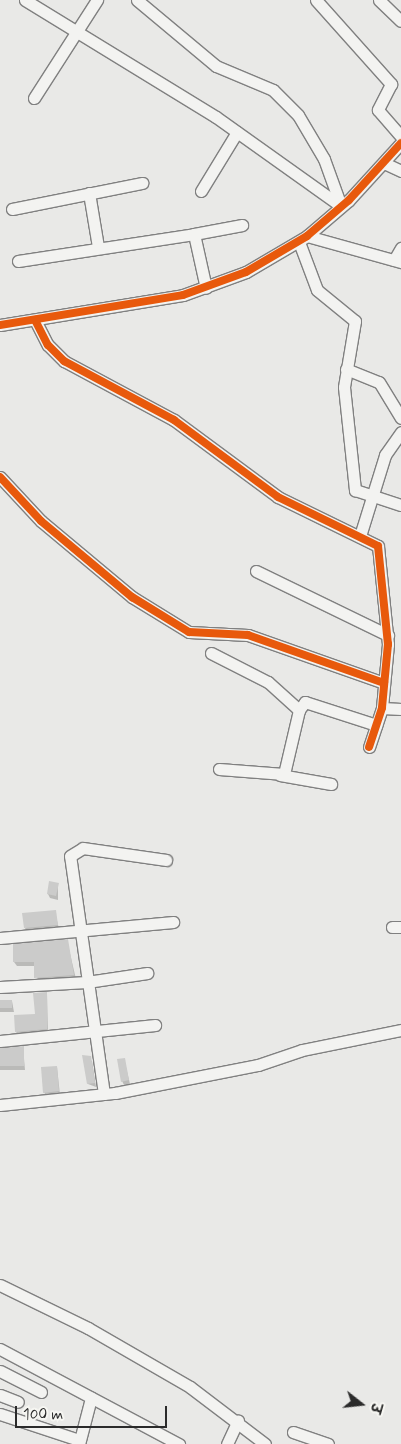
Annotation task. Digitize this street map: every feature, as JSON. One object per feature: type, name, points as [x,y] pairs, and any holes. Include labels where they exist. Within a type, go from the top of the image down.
[{"type":"street","points":[[25,0],[237,132],[341,206]]},
{"type":"street","points":[[34,98],[97,0]]},
{"type":"street","points":[[137,0],[216,66],[273,90],[298,114],[324,159],[341,206]]},
{"type":"street","points":[[379,0],[401,21]]},
{"type":"street","points":[[324,3],[391,84],[378,110],[401,136]]},
{"type":"street","points":[[201,191],[237,132]]},
{"type":"street","points":[[0,325],[206,288],[246,272],[303,239],[341,206],[401,143]]},
{"type":"street","points":[[384,163],[401,171]]},
{"type":"street","points":[[12,209],[142,183]]},
{"type":"street","points":[[89,193],[98,247]]},
{"type":"street","points":[[18,261],[242,225]]},
{"type":"street","points":[[194,234],[206,288]]},
{"type":"street","points":[[303,239],[343,250],[398,261],[401,248]]},
{"type":"street","points":[[303,239],[317,290],[355,322],[346,369],[350,465],[355,490],[372,498],[401,505]]},
{"type":"street","points":[[34,320],[48,345],[64,361],[174,420],[278,497],[360,536],[380,551],[388,635],[382,708],[369,747]]},
{"type":"street","points":[[346,369],[379,382],[401,418]]},
{"type":"street","points":[[360,536],[385,455],[401,432]]},
{"type":"street","points":[[0,477],[42,521],[132,597],[189,632],[248,635],[384,684]]},
{"type":"street","points":[[256,571],[388,635]]},
{"type":"street","points":[[211,653],[268,682],[299,710]]},
{"type":"street","points":[[280,775],[286,769],[299,710],[311,702],[376,725]]},
{"type":"street","points":[[382,708],[401,709]]},
{"type":"street","points":[[219,769],[280,775],[331,784]]},
{"type":"street","points":[[104,1094],[69,863],[72,852],[83,848],[166,860]]},
{"type":"street","points":[[0,938],[173,922]]},
{"type":"street","points":[[0,987],[87,982],[146,973]]},
{"type":"street","points":[[0,1041],[95,1034],[155,1025]]},
{"type":"street","points":[[0,1105],[104,1094],[258,1065],[302,1050],[401,1030]]},
{"type":"street","points":[[0,1285],[88,1328],[238,1420],[261,1442]]},
{"type":"street","points":[[0,1349],[179,1444]]},
{"type":"street","points":[[0,1371],[41,1392]]},
{"type":"street","points":[[0,1395],[18,1402]]},
{"type":"street","points":[[0,1414],[79,1442],[91,1398]]},
{"type":"street","points":[[227,1444],[238,1420]]},
{"type":"street","points":[[293,1432],[328,1444]]},
{"type":"building","points":[[49,881],[59,883],[56,896],[47,894]]},
{"type":"building","points":[[56,910],[58,925],[24,928],[22,913]]},
{"type":"building","points":[[68,939],[74,975],[34,978],[34,962],[13,962],[13,944]]},
{"type":"building","points":[[47,992],[47,1029],[15,1032],[14,1015],[35,1014],[33,993]]},
{"type":"building","points":[[0,1000],[12,1000],[12,1008],[0,1008]]},
{"type":"building","points":[[24,1046],[24,1066],[0,1066],[0,1048]]},
{"type":"building","points":[[82,1055],[91,1056],[95,1083],[87,1084]]},
{"type":"building","points":[[125,1058],[129,1080],[121,1082],[117,1059]]},
{"type":"building","points":[[57,1066],[59,1091],[43,1093],[41,1067]]},
{"type":"cycle path","points":[[0,325],[183,295],[246,272],[307,236],[349,200],[401,143]]},
{"type":"cycle path","points":[[35,320],[48,345],[64,361],[174,420],[278,497],[378,546],[388,644],[382,708],[369,747]]},
{"type":"cycle path","points":[[0,477],[41,521],[132,597],[189,632],[248,635],[384,683]]}]
